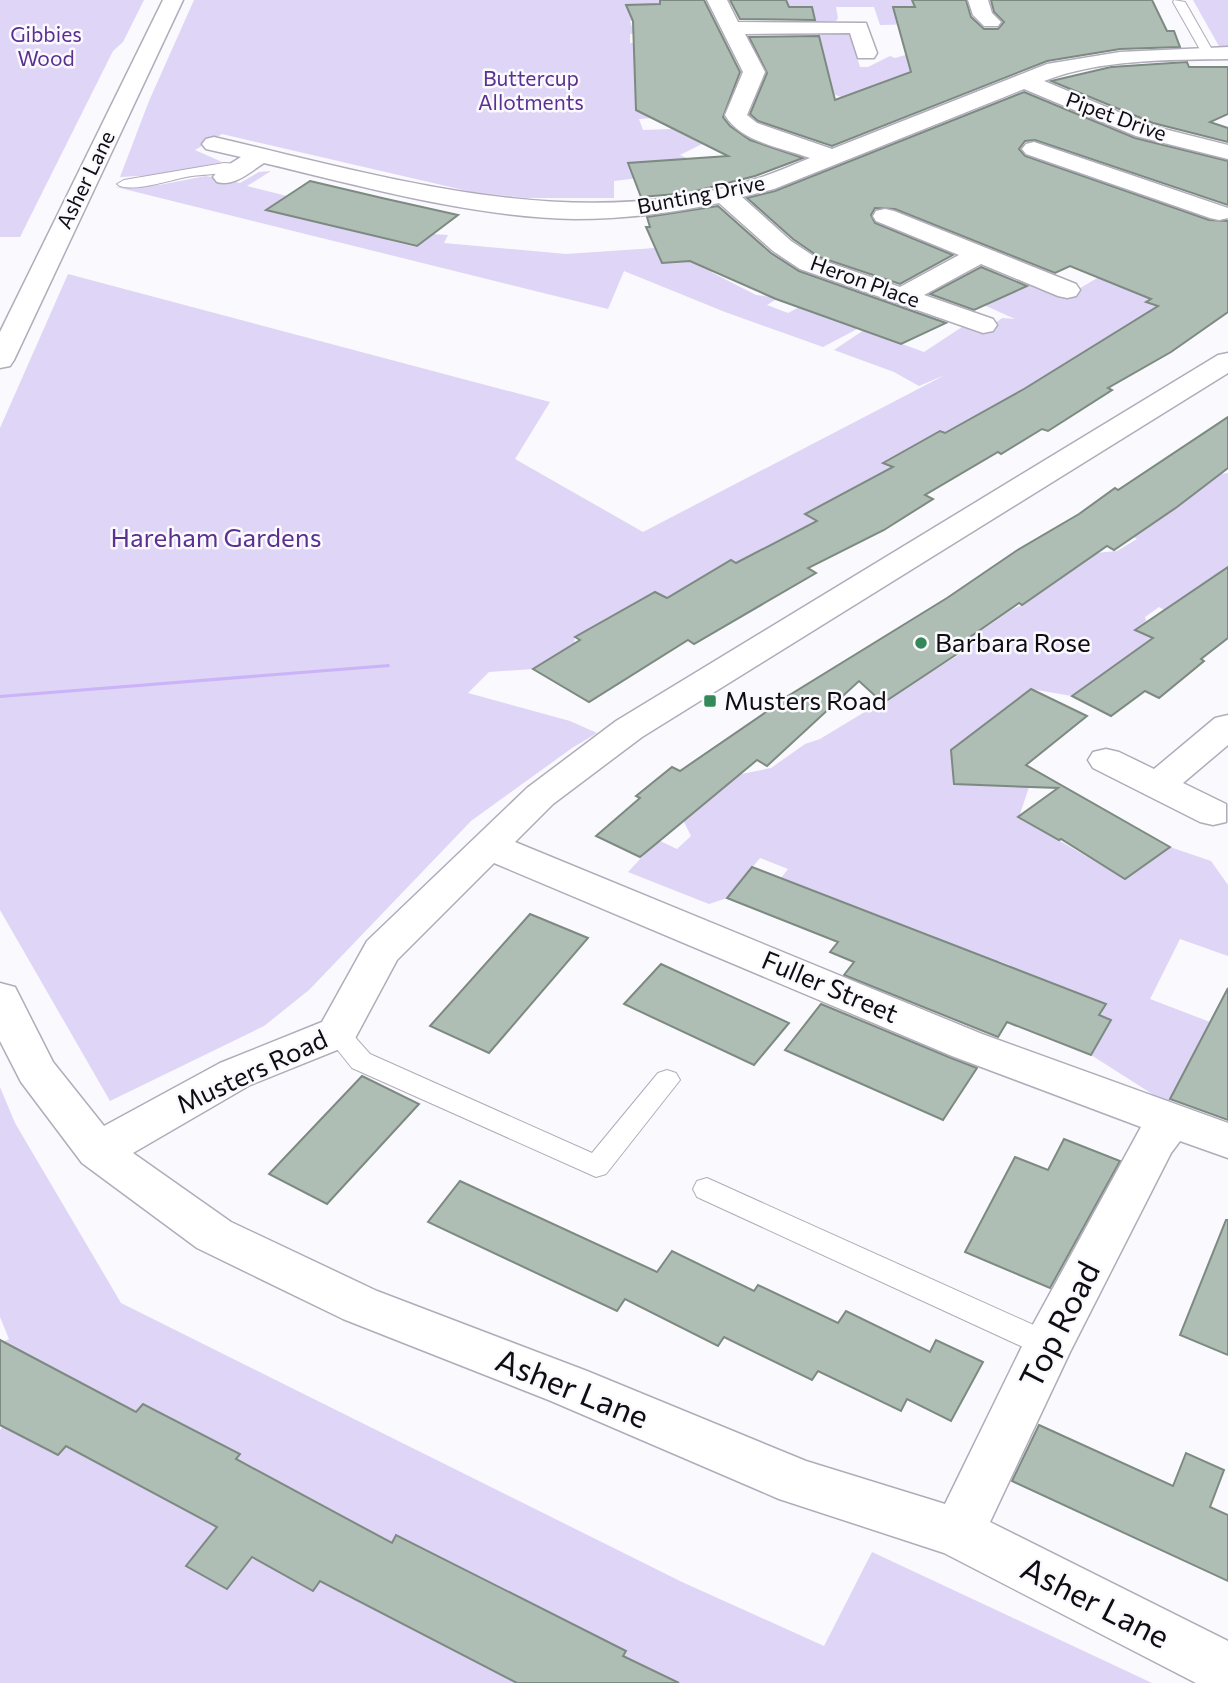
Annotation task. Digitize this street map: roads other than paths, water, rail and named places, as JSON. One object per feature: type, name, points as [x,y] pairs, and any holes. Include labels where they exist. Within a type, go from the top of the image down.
[{"type":"street","name":"Asher Lane","points":[[0,360],[173,0]]},
{"type":"street","points":[[717,0],[754,72],[736,115],[740,122],[749,128],[831,157]]},
{"type":"street","points":[[978,0],[983,15],[991,22]]},
{"type":"street","points":[[731,28],[859,27],[866,54]]},
{"type":"street","name":"Bunting Drive","points":[[214,144],[398,188],[457,199],[585,212],[649,209],[725,195],[765,184],[1055,69],[1098,60],[1218,53]]},
{"type":"street","name":"Pipet Drive","points":[[1024,81],[1144,131],[1219,150]]},
{"type":"street","points":[[1034,149],[1219,213]]},
{"type":"street","name":"Pipet Drive","points":[[1128,181],[1219,150]]},
{"type":"street","points":[[232,172],[261,155]]},
{"type":"street","name":"Heron Place","points":[[725,195],[782,246],[808,264],[983,325]]},
{"type":"street","points":[[886,216],[1067,290]]},
{"type":"street","name":"Heron Place","points":[[903,296],[979,255]]},
{"type":"street","name":"Musters Road","points":[[98,1150],[235,1074],[337,1033],[381,951],[491,847],[540,796],[629,729],[1228,361]]},
{"type":"street","points":[[1156,786],[1228,726]]},
{"type":"street","points":[[1106,760],[1213,813]]},
{"type":"street","name":"Fuller Street","points":[[491,847],[967,1045],[1228,1141]]},
{"type":"street","name":"Asher Lane","points":[[0,998],[36,1071],[98,1150],[214,1235],[360,1305],[569,1386],[798,1482],[958,1533],[1228,1670]]},
{"type":"street","name":"Top Road","points":[[958,1533],[1048,1345],[1145,1160],[1171,1121]]},
{"type":"lane","name":"Bunting Drive","points":[[1179,2],[1218,53]]},
{"type":"lane","points":[[124,184],[143,183],[214,167],[232,172]]},
{"type":"lane","points":[[337,1033],[360,1061],[596,1167],[667,1080]]},
{"type":"lane","points":[[707,1189],[1048,1345]]},
{"type":"place","name":"Barbara Rose","points":[[921,643]]},
{"type":"place","name":"Musters Road","points":[[710,701]]},
{"type":"park label","name":"Gibbies Wood","points":[[46,47]]},
{"type":"park label","name":"Buttercup Allotments","points":[[531,91]]},
{"type":"park label","name":"Hareham Gardens","points":[[216,538]]}]
